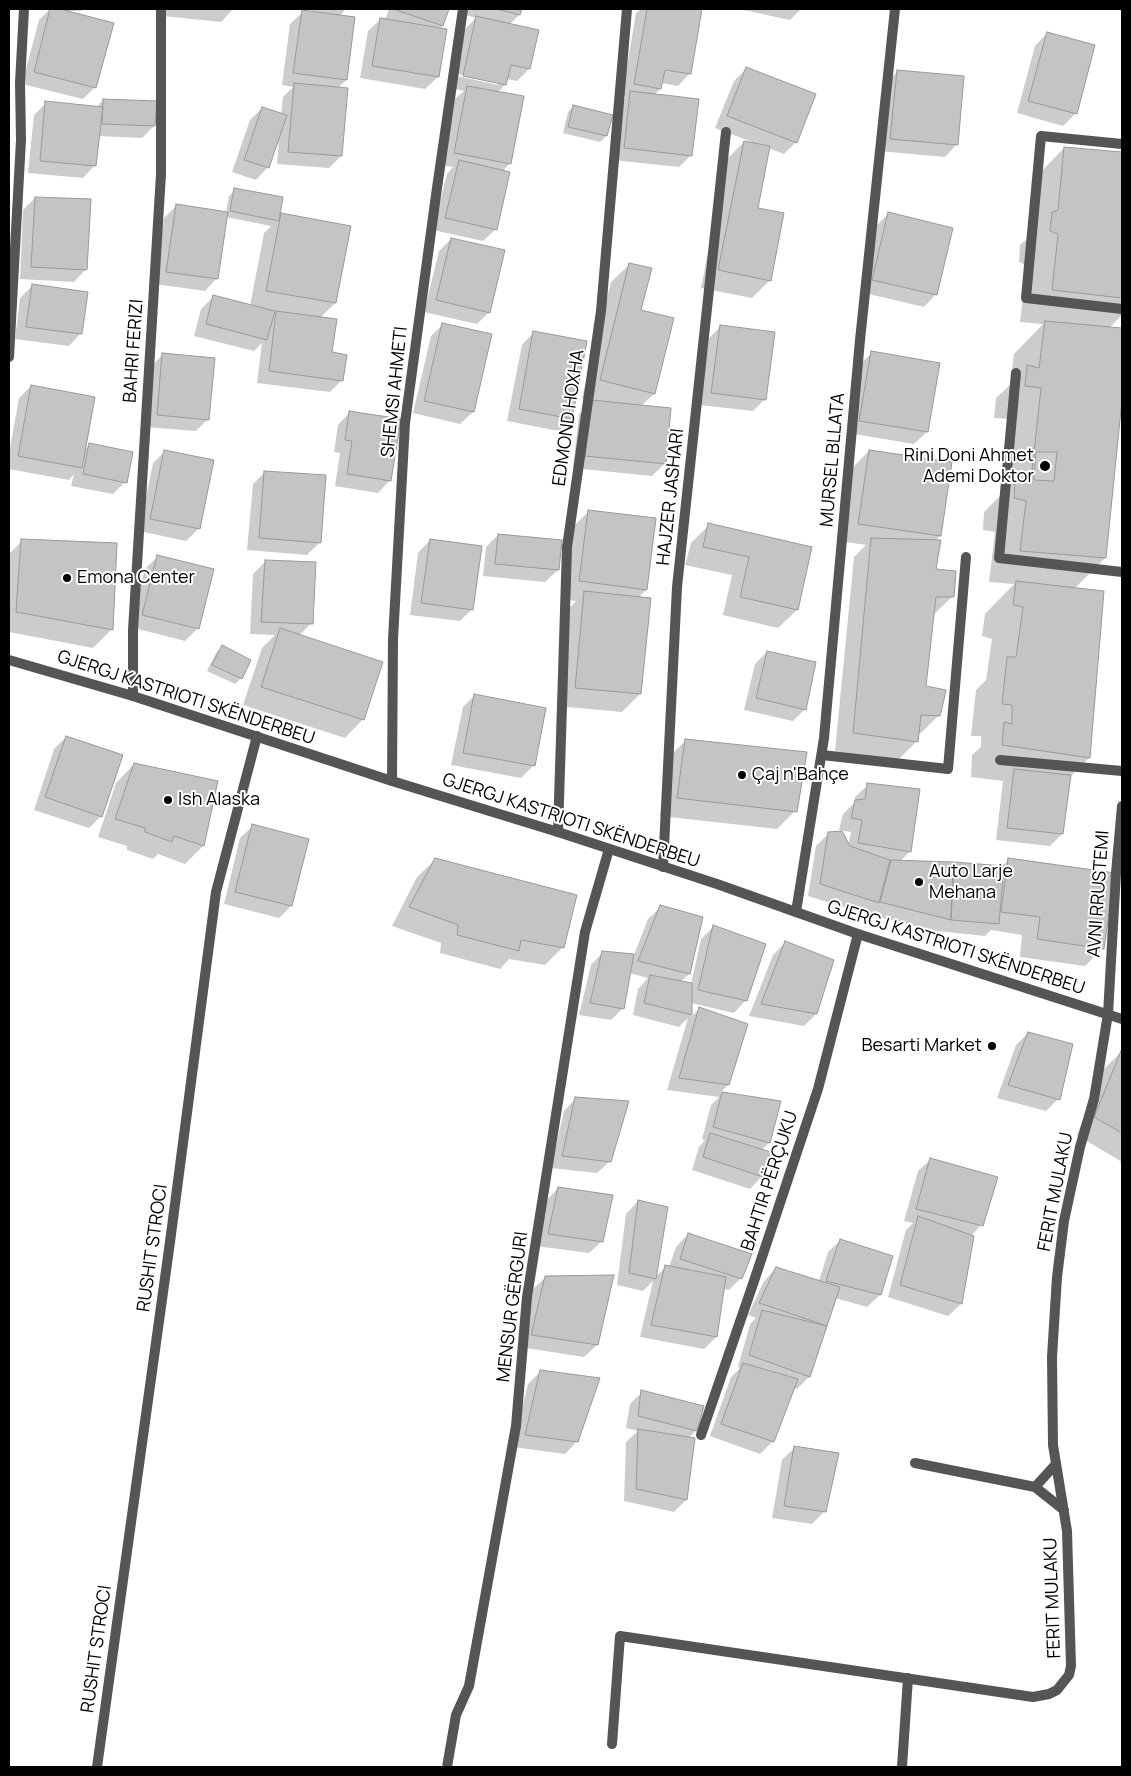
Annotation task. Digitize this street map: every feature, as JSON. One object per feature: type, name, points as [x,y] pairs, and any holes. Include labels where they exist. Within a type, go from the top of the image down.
[{"type":"street","points":[[9,356],[21,140],[20,83],[24,9]]},
{"type":"street","name":"BAHRI FERIZI","points":[[133,696],[133,630],[161,174],[161,9]]},
{"type":"street","name":"SHEMSI AHMETI","points":[[392,781],[393,639],[406,423],[435,198],[463,9]]},
{"type":"street","name":"EDMOND HOXHA","points":[[558,832],[567,546],[601,311],[626,9]]},
{"type":"street","name":"MURSEL BLLATA","points":[[796,912],[825,728],[860,340],[894,9]]},
{"type":"street","name":"HAJZER JASHARI","points":[[663,867],[677,587],[726,132]]},
{"type":"street","points":[[1122,144],[1041,136],[1026,298],[1122,309]]},
{"type":"street","points":[[1016,373],[999,558],[1122,572]]},
{"type":"street","points":[[822,755],[948,769],[966,556]]},
{"type":"street","name":"GJERGJ KASTRIOTI SKËNDERBEU","points":[[9,660],[133,696],[392,781],[558,832],[858,934],[1122,1019]]},
{"type":"street","name":"RUSHIT STROCI","points":[[97,1767],[169,1252],[216,892],[257,736]]},
{"type":"street","points":[[1000,760],[1122,772]]},
{"type":"street","name":"AVNI RRUSTEMI","points":[[1108,1014],[1122,806]]},
{"type":"street","name":"MENSUR GËRGURI","points":[[447,1767],[456,1715],[469,1686],[516,1426],[527,1297],[585,932],[609,850]]},
{"type":"street","name":"BAHTIR PËRÇUKU","points":[[701,1435],[754,1284],[818,1089],[858,934]]},
{"type":"street","name":"FERIT MULAKU","points":[[612,1744],[620,1636],[1033,1697],[1049,1694],[1057,1690],[1064,1683],[1069,1675],[1071,1666],[1067,1531],[1053,1445],[1052,1357],[1057,1277],[1064,1220],[1080,1148],[1094,1099],[1108,1014]]},
{"type":"street","points":[[915,1464],[1035,1487],[1064,1510]]},
{"type":"street","points":[[1035,1487],[1056,1464]]},
{"type":"street","points":[[902,1767],[908,1678]]},
{"type":"building","points":[[50,9],[60,9],[114,23],[96,88],[34,72]]},
{"type":"building","points":[[396,9],[449,9],[443,26]]},
{"type":"building","points":[[497,9],[522,9],[520,15]]},
{"type":"building","points":[[647,9],[702,9],[691,74],[665,70],[661,89],[634,84]]},
{"type":"building","points":[[302,10],[355,17],[347,80],[293,73]]},
{"type":"building","points":[[476,16],[539,30],[530,69],[511,65],[506,85],[463,76]]},
{"type":"building","points":[[380,18],[447,29],[439,77],[372,66]]},
{"type":"building","points":[[1047,32],[1095,45],[1077,114],[1028,101]]},
{"type":"building","points":[[746,67],[816,94],[797,143],[727,116]]},
{"type":"building","points":[[897,70],[964,76],[958,145],[890,139]]},
{"type":"building","points":[[294,83],[348,88],[342,156],[288,152]]},
{"type":"building","points":[[467,86],[524,96],[511,164],[454,153]]},
{"type":"building","points":[[630,91],[699,99],[692,156],[624,148]]},
{"type":"building","points":[[103,99],[157,101],[155,126],[102,124]]},
{"type":"building","points":[[45,101],[103,107],[96,166],[40,161]]},
{"type":"building","points":[[573,105],[613,115],[607,136],[568,127]]},
{"type":"building","points":[[262,107],[287,115],[269,168],[244,160]]},
{"type":"building","points":[[744,141],[770,146],[758,208],[784,213],[771,281],[718,270]]},
{"type":"building","points":[[1064,147],[1122,152],[1122,298],[1052,290],[1058,234],[1050,231],[1052,212],[1058,210]]},
{"type":"building","points":[[459,160],[510,172],[497,230],[445,218]]},
{"type":"building","points":[[234,188],[283,197],[279,221],[230,211]]},
{"type":"building","points":[[35,197],[91,199],[87,270],[31,267]]},
{"type":"building","points":[[176,204],[228,212],[218,279],[166,272]]},
{"type":"building","points":[[888,212],[953,228],[937,295],[872,280]]},
{"type":"building","points":[[281,213],[351,226],[336,303],[266,291]]},
{"type":"building","points":[[451,238],[505,250],[490,313],[436,300]]},
{"type":"building","points":[[629,263],[652,268],[641,310],[674,318],[655,394],[600,380]]},
{"type":"building","points":[[32,284],[88,292],[82,334],[26,327]]},
{"type":"building","points":[[213,295],[275,311],[267,340],[206,324]]},
{"type":"building","points":[[276,311],[337,319],[332,352],[347,355],[343,381],[269,371]]},
{"type":"building","points":[[1045,321],[1122,328],[1122,400],[1106,558],[1020,551],[1026,501],[1014,498],[1015,479],[1031,480],[1041,388],[1025,386],[1027,365],[1039,368]]},
{"type":"building","points":[[442,323],[492,334],[474,412],[424,401]]},
{"type":"building","points":[[720,325],[775,332],[766,400],[711,393]]},
{"type":"building","points":[[533,331],[587,341],[572,419],[519,409]]},
{"type":"building","points":[[871,351],[940,363],[928,432],[859,421]]},
{"type":"building","points":[[162,353],[215,358],[209,420],[157,415]]},
{"type":"building","points":[[31,385],[95,397],[82,468],[18,456]]},
{"type":"building","points":[[591,400],[671,408],[666,464],[585,456]]},
{"type":"building","points":[[349,411],[401,419],[391,481],[347,474],[352,441],[345,440]]},
{"type":"building","points":[[89,443],[133,452],[127,483],[83,474]]},
{"type":"building","points":[[164,450],[214,460],[200,529],[150,519]]},
{"type":"building","points":[[869,450],[952,462],[941,536],[858,524]]},
{"type":"building","name":"Rini Doni Ahmet Ademi Doktor","points":[[1036,452],[1057,452],[1054,481],[1034,480]]},
{"type":"building","points":[[264,471],[326,475],[321,543],[259,538]]},
{"type":"building","points":[[588,510],[656,518],[647,590],[579,581]]},
{"type":"building","points":[[708,523],[812,547],[798,610],[740,597],[749,557],[703,547]]},
{"type":"building","points":[[498,534],[562,540],[559,570],[495,564]]},
{"type":"building","points":[[871,538],[941,540],[936,569],[956,571],[954,597],[936,597],[926,686],[946,690],[943,704],[940,716],[921,715],[918,742],[853,733]]},
{"type":"building","name":"Emona Center","points":[[21,539],[117,543],[113,630],[16,612]]},
{"type":"building","points":[[430,539],[482,546],[473,610],[421,603]]},
{"type":"building","points":[[157,555],[214,569],[199,629],[142,615]]},
{"type":"building","points":[[265,560],[316,562],[313,624],[261,622]]},
{"type":"building","points":[[1016,581],[1104,591],[1090,758],[1002,745],[1004,722],[1012,724],[1012,705],[1002,704],[1007,657],[1016,657],[1023,607],[1013,605]]},
{"type":"building","points":[[584,591],[651,598],[641,694],[575,688]]},
{"type":"building","points":[[280,628],[383,662],[364,720],[261,687]]},
{"type":"building","points":[[222,645],[251,660],[242,679],[212,665]]},
{"type":"building","points":[[767,651],[816,662],[806,710],[756,698]]},
{"type":"building","points":[[474,694],[546,708],[535,766],[463,753]]},
{"type":"building","points":[[66,736],[123,755],[102,817],[45,797]]},
{"type":"building","name":"Çaj n'Bahçe","points":[[685,739],[807,752],[797,812],[677,798]]},
{"type":"building","name":"Ish Alaska","points":[[134,763],[218,781],[204,846],[174,836],[172,842],[145,832],[145,828],[115,819]]},
{"type":"building","points":[[1014,769],[1071,775],[1063,834],[1007,828]]},
{"type":"building","points":[[867,783],[920,789],[911,852],[858,843],[862,820],[851,818],[855,800],[865,799]]},
{"type":"building","points":[[252,824],[309,839],[292,906],[235,892]]},
{"type":"building","points":[[842,831],[850,846],[890,860],[879,903],[820,884],[828,832]]},
{"type":"building","points":[[435,858],[577,895],[564,948],[521,940],[519,951],[457,935],[458,925],[409,907]]},
{"type":"building","points":[[1008,858],[1115,873],[1104,949],[1037,939],[1040,917],[1001,912]]},
{"type":"building","name":"Auto Larje Mehana","points":[[891,860],[953,862],[951,920],[880,902]]},
{"type":"building","points":[[954,862],[1004,866],[999,924],[951,920]]},
{"type":"building","points":[[660,905],[703,917],[690,974],[638,961]]},
{"type":"building","points":[[713,925],[766,944],[747,1001],[698,990]]},
{"type":"building","points":[[785,941],[834,960],[817,1014],[761,1004]]},
{"type":"building","points":[[602,951],[634,954],[624,1009],[590,1003]]},
{"type":"building","points":[[650,975],[692,983],[692,1015],[644,1003]]},
{"type":"building","points":[[699,1007],[748,1024],[729,1085],[679,1078]]},
{"type":"building","points":[[1028,1032],[1073,1044],[1060,1100],[1008,1085]]},
{"type":"building","points":[[1122,1051],[1122,1133],[1094,1117]]},
{"type":"building","points":[[722,1092],[781,1101],[770,1143],[713,1127]]},
{"type":"building","points":[[575,1097],[629,1101],[611,1162],[562,1156]]},
{"type":"building","points":[[710,1133],[771,1152],[763,1177],[703,1157]]},
{"type":"building","points":[[930,1158],[998,1177],[983,1226],[916,1209]]},
{"type":"building","points":[[558,1187],[613,1195],[603,1242],[548,1234]]},
{"type":"building","points":[[638,1200],[668,1207],[656,1279],[629,1273]]},
{"type":"building","points":[[918,1216],[974,1236],[962,1304],[900,1285]]},
{"type":"building","points":[[688,1233],[752,1254],[742,1279],[680,1259]]},
{"type":"building","points":[[840,1239],[893,1256],[881,1295],[826,1281]]},
{"type":"building","points":[[665,1265],[726,1277],[717,1337],[651,1325]]},
{"type":"building","points":[[776,1267],[840,1287],[827,1326],[759,1303]]},
{"type":"building","points":[[614,1275],[598,1345],[531,1335],[545,1276]]},
{"type":"building","points":[[762,1310],[827,1326],[810,1377],[749,1355]]},
{"type":"building","points":[[743,1363],[798,1379],[774,1442],[721,1424]]},
{"type":"building","points":[[540,1370],[600,1378],[578,1442],[525,1435]]},
{"type":"building","points":[[641,1390],[704,1406],[697,1431],[638,1416]]},
{"type":"building","points":[[638,1429],[695,1438],[687,1500],[636,1489]]},
{"type":"building","points":[[794,1446],[839,1453],[826,1512],[784,1506]]},
{"type":"place","name":"Rini Doni Ahmet Ademi Doktor","points":[[1045,466]]},
{"type":"place","name":"Emona Center","points":[[67,578]]},
{"type":"place","name":"Çaj n'Bahçe","points":[[742,775]]},
{"type":"place","name":"Ish Alaska","points":[[168,800]]},
{"type":"place","name":"Auto Larje Mehana","points":[[919,882]]},
{"type":"place","name":"Besarti Market","points":[[992,1046]]}]
